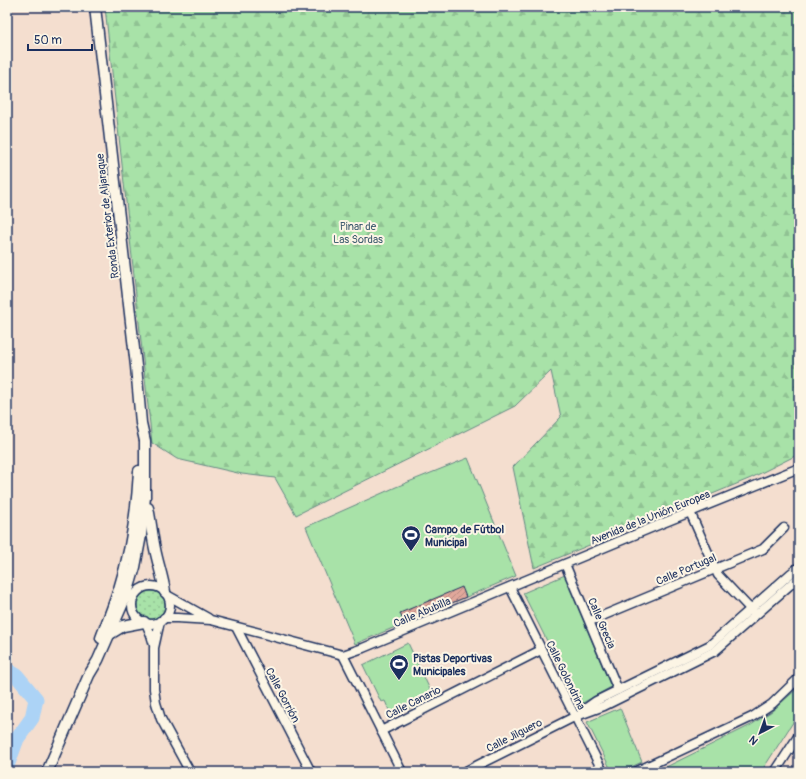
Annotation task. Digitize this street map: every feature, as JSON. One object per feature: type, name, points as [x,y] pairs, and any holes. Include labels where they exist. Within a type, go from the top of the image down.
[{"type":"main road","name":"Ronda Exterior de Aljaraque","points":[[89,675],[94,657],[119,590],[133,532],[138,495],[141,423],[136,366],[95,7]]},
{"type":"main road","name":"Ronda Exterior de Aljaraque","points":[[47,772],[89,675],[130,596],[142,535],[145,497],[145,441],[141,423]]},
{"type":"main road","points":[[145,497],[166,594]]},
{"type":"main road","points":[[111,611],[124,595],[130,596],[126,585],[131,566],[128,554]]},
{"type":"main road","points":[[110,634],[123,626],[145,623]]},
{"type":"street","name":"Avenida de la Unión Europea","points":[[510,587],[799,468]]},
{"type":"street","points":[[690,512],[718,575],[754,612]]},
{"type":"street","name":"Calle Portugal","points":[[590,621],[763,548],[784,528]]},
{"type":"street","name":"Calle Grecia","points":[[565,564],[618,690]]},
{"type":"street","points":[[574,717],[604,706],[715,651],[790,574],[799,567]]},
{"type":"street","points":[[574,717],[596,701],[710,645],[799,577]]},
{"type":"street","points":[[211,620],[156,587],[144,587],[136,594],[130,596],[135,615],[145,623],[150,624],[162,620],[177,618],[211,620],[343,655],[402,772]]},
{"type":"street","name":"Calle Golondrina","points":[[510,587],[602,772]]},
{"type":"street","name":"Calle Abubilla","points":[[343,655],[510,587]]},
{"type":"street","points":[[154,648],[162,620],[168,613],[169,601],[166,594]]},
{"type":"street","points":[[145,623],[151,635],[154,648],[154,689],[156,703],[161,719],[190,772]]},
{"type":"street","name":"Calle Gorrión","points":[[236,627],[312,772]]},
{"type":"street","name":"Calle Canario","points":[[381,731],[541,650]]},
{"type":"street","points":[[635,772],[752,716],[772,704],[799,678]]},
{"type":"street","name":"Calle Jilguero","points":[[464,772],[574,717]]},
{"type":"street","points":[[775,772],[799,735]]},
{"type":"green space","name":"Pinar de Las Sordas","points":[[105,7],[799,7],[799,454],[751,478],[534,568],[513,467],[561,417],[551,371],[515,406],[296,515],[275,478],[242,474],[177,459],[152,443]]},
{"type":"green space","name":"Campo de Fútbol Municipal","points":[[468,458],[516,576],[355,644],[306,527],[396,487]]},
{"type":"green space","points":[[565,575],[611,687],[579,705],[523,593]]},
{"type":"green space","points":[[151,591],[161,595],[165,605],[161,615],[151,619],[141,615],[137,605],[141,595]]},
{"type":"green space","name":"Pistas Deportivas Municipales","points":[[408,643],[433,696],[392,717],[385,701],[381,702],[363,665]]},
{"type":"green space","points":[[799,687],[799,713],[761,772],[656,772],[751,725],[772,711]]},
{"type":"green space","points":[[620,708],[642,762],[620,772],[612,772],[587,722]]},
{"type":"building","points":[[462,587],[466,597],[404,623],[400,613]]},
{"type":"waterway","points":[[7,670],[17,676],[36,699],[32,718],[17,739],[7,766]]},
{"type":"place","name":"Campo de Fútbol Municipal","points":[[411,552]]},
{"type":"place","name":"Pistas Deportivas Municipales","points":[[399,681]]}]
